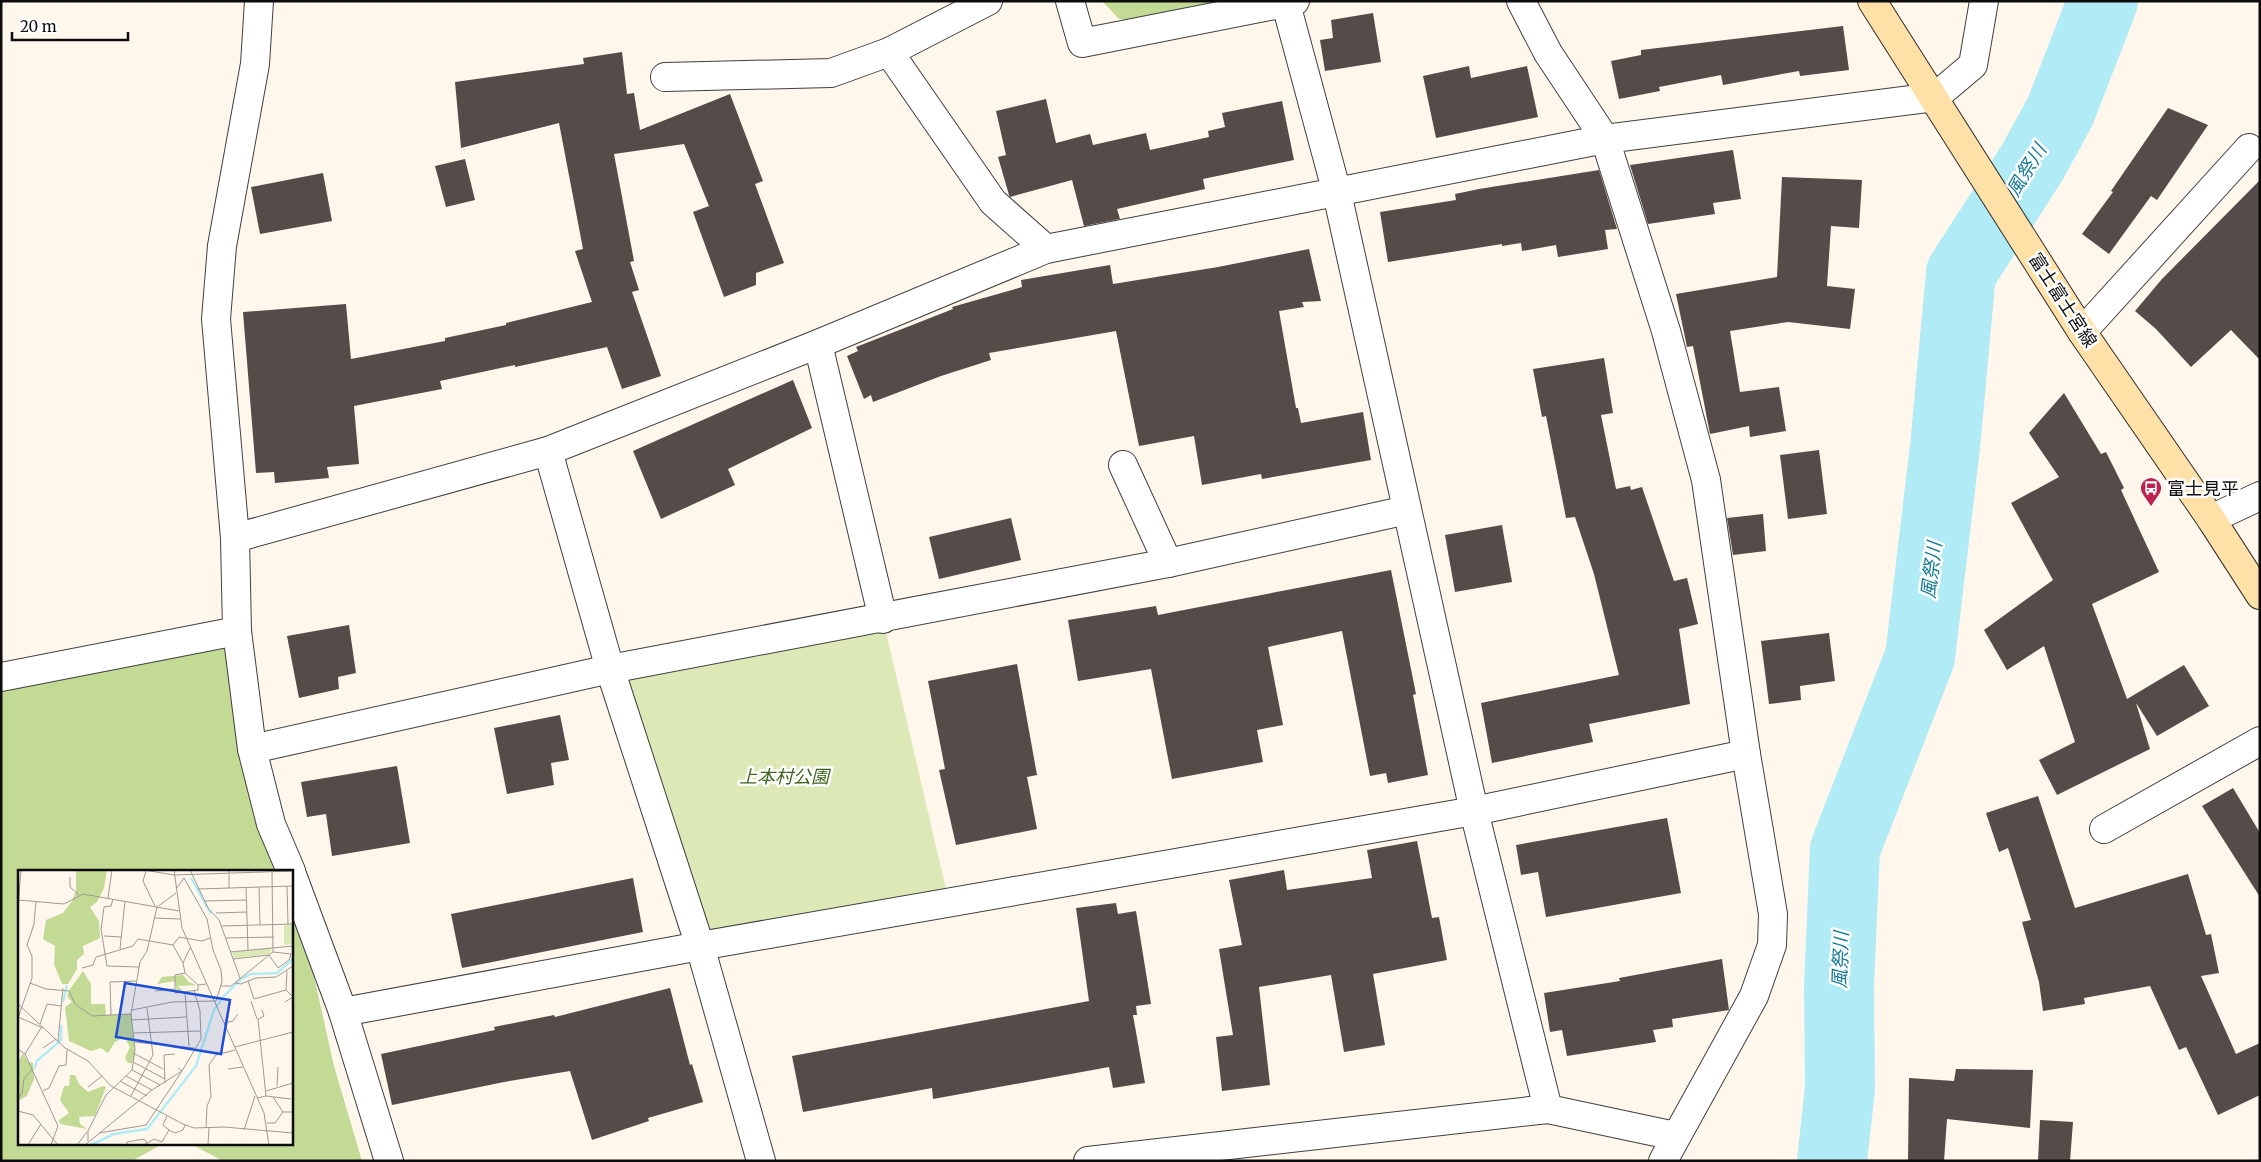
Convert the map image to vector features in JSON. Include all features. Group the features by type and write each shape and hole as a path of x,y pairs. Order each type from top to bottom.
{"main road":[{"name":"富士富士宮線","path":"1872,1 2082,332 2211,519 2260,595"}],"street":[{"path":"259,1 254,64 222,246 216,318 235,538 237,631 252,749 271,824 291,870"},
{"path":"665,77 830,73 889,52 988,1"},
{"path":"1070,1 1082,43 1290,2 1337,193 1474,811 1548,1108"},
{"path":"1521,1 1548,53 1604,139 1666,331 1706,480 1746,754 1773,914 1772,945 1754,996 1662,1161"},
{"path":"235,538 548,451 818,344 1046,249 1604,139 1934,98 1974,65 1984,1"},
{"path":"889,52 993,202 1046,249"},
{"path":"2082,332 2249,148"},
{"path":"818,344 883,619"},
{"path":"548,451 610,669 700,946 761,1161"},
{"path":"1124,465 1168,563"},
{"path":"2211,519 2260,496"},
{"path":"252,749 610,669 883,619 1168,563 1407,510"},
{"path":"1,678 237,631"},
{"path":"2104,829 2260,741"},
{"path":"344,1012 700,946 1474,811 1746,754"},
{"path":"292,874 344,1012 389,1161"},
{"path":"1088,1161 1548,1108 1675,1136"}],"green space":[{"path":"1102,1 1258,1 1190,25 1119,19"},
{"name":"上本村公園","path":"883,619 949,902 700,946 610,669"},
{"path":"237,631 291,870 18,870 18,1144 162,1144 132,1161 1,1161 1,684"},
{"path":"292,878 334,1066 362,1161 223,1161 191,1144 292,1144"}],"building":[{"path":"1373,13 1381,62 1325,71 1320,40 1333,38 1331,20"},
{"path":"1843,26 1849,70 1800,76 1799,71 1723,85 1721,75 1659,87 1660,91 1619,99 1611,61 1641,55 1641,50"},
{"path":"622,52 627,94 634,93 640,130 730,94 763,181 755,184 784,263 756,273 756,285 724,297 693,212 709,206 684,144 614,154 634,261 630,262 639,290 632,292 661,376 622,389 607,347 440,381 442,389 354,406 359,464 327,467 329,478 275,483 274,472 256,473 243,312 346,304 351,359 445,341 445,338 506,325 506,323 592,302 575,251 583,249 559,123 461,148 455,82 584,64 583,58"},
{"path":"1469,66 1471,78 1527,66 1538,117 1436,138 1423,76"},
{"path":"1046,99 1056,143 1090,134 1093,145 1146,133 1150,150 1209,137 1208,131 1225,127 1222,113 1282,101 1294,160 1203,179 1205,189 1117,209 1120,219 1084,226 1072,180 1010,197 1009,195 998,157 1006,155 996,111"},
{"path":"2168,108 2208,125 2157,200 2151,196 2109,254 2082,234 2113,192 2111,191"},
{"path":"1733,150 1741,199 1713,203 1715,214 1648,224 1630,165"},
{"path":"465,159 475,200 446,207 435,166"},
{"path":"1599,170 1617,229 1605,230 1608,249 1558,257 1556,245 1522,251 1521,243 1502,246 1502,244 1388,262 1380,212 1456,200 1455,194 1479,189"},
{"path":"323,173 332,221 260,234 251,187"},
{"path":"1782,177 1862,180 1859,228 1831,226 1827,286 1855,289 1850,329 1788,322 1730,331 1740,392 1779,387 1786,431 1750,437 1749,426 1710,434 1693,346 1687,347 1676,294 1777,277"},
{"path":"2260,180 2260,360 2231,330 2191,367 2156,329 2135,311 2162,279"},
{"path":"1309,249 1321,301 1302,302 1304,307 1279,311 1296,408 1298,408 1301,423 1363,412 1371,460 1262,479 1261,474 1202,485 1194,436 1139,446 1116,331 989,353 991,360 941,376 873,402 871,395 864,399 847,356 858,351 856,347 953,309 952,307 1022,287 1021,280 1110,265 1113,284 1218,267"},
{"path":"1604,358 1613,413 1601,415 1616,489 1630,486 1631,490 1642,487 1674,581 1687,578 1698,624 1679,629 1690,704 1589,724 1593,742 1492,763 1481,703 1619,675 1594,574 1575,517 1566,518 1546,416 1542,417 1533,369"},
{"path":"793,380 812,428 728,469 735,485 661,519 633,451"},
{"path":"2064,393 2101,454 2106,452 2124,488 2121,490 2159,572 2092,604 2127,699 2184,665 2209,706 2157,736 2136,703 2150,749 2057,795 2039,760 2075,742 2044,646 2007,670 1984,630 2053,580 2011,503 2059,477 2029,433"},
{"path":"1819,450 1827,514 1788,519 1780,455"},
{"path":"1763,514 1766,551 1733,555 1727,518"},
{"path":"1011,518 1021,560 939,579 929,537"},
{"path":"1502,525 1512,582 1455,592 1445,535"},
{"path":"1391,570 1416,694 1413,695 1428,775 1388,783 1386,773 1370,776 1342,631 1268,647 1283,725 1257,730 1263,762 1172,779 1151,669 1078,681 1068,620 1156,606 1158,615"},
{"path":"349,625 356,673 338,677 339,689 299,698 287,636"},
{"path":"1829,633 1835,681 1800,686 1801,700 1769,704 1761,641"},
{"path":"1017,664 1037,775 1027,777 1037,829 956,845 939,770 945,769 928,681"},
{"path":"560,715 569,760 551,763 554,785 507,794 494,728"},
{"path":"397,766 410,843 332,856 326,814 307,817 301,782"},
{"path":"2233,788 2260,833 2260,897 2202,806"},
{"path":"2038,796 2075,908 2188,874 2206,935 2211,934 2219,973 2201,976 2236,1054 2260,1043 2260,1095 2218,1115 2186,1047 2179,1050 2150,986 2084,998 2085,1004 2043,1011 2039,982 2022,922 2031,920 2008,848 1999,852 1986,813"},
{"path":"1667,818 1681,893 1546,917 1538,872 1521,875 1516,845"},
{"path":"1417,841 1432,918 1439,917 1447,960 1373,974 1385,1045 1344,1052 1331,975 1259,987 1270,1085 1222,1091 1216,1037 1233,1035 1219,949 1242,945 1229,880 1284,870 1287,890 1372,878 1367,850"},
{"path":"633,878 643,932 462,968 451,914"},
{"path":"1116,903 1118,914 1136,911 1151,1004 1136,1006 1137,1015 1133,1015 1145,1083 1113,1088 1109,1067 933,1099 932,1088 803,1112 792,1056 1089,1001 1076,908"},
{"path":"1722,959 1729,1010 1672,1019 1673,1027 1653,1030 1656,1042 1567,1056 1562,1030 1550,1032 1544,993 1620,981 1619,978"},
{"path":"670,988 690,1065 692,1064 703,1102 648,1118 649,1121 592,1140 570,1071 504,1082 392,1105 381,1054 495,1030 494,1027 554,1015 555,1017"},
{"path":"1956,1069 2033,1070 2030,1128 1947,1119 1944,1161 1908,1161 1909,1078 1954,1081"},
{"path":"2040,1120 2073,1122 2070,1161 2038,1161"}],"waterway":[{"name":"風祭川","path":"1832,1161 1840,1088 1839,985 1845,849 1920,657 1945,447 1961,273 2032,163 2060,112 2103,1"}],"place":[{"name":"富士見平","path":"2151,507"}]}
